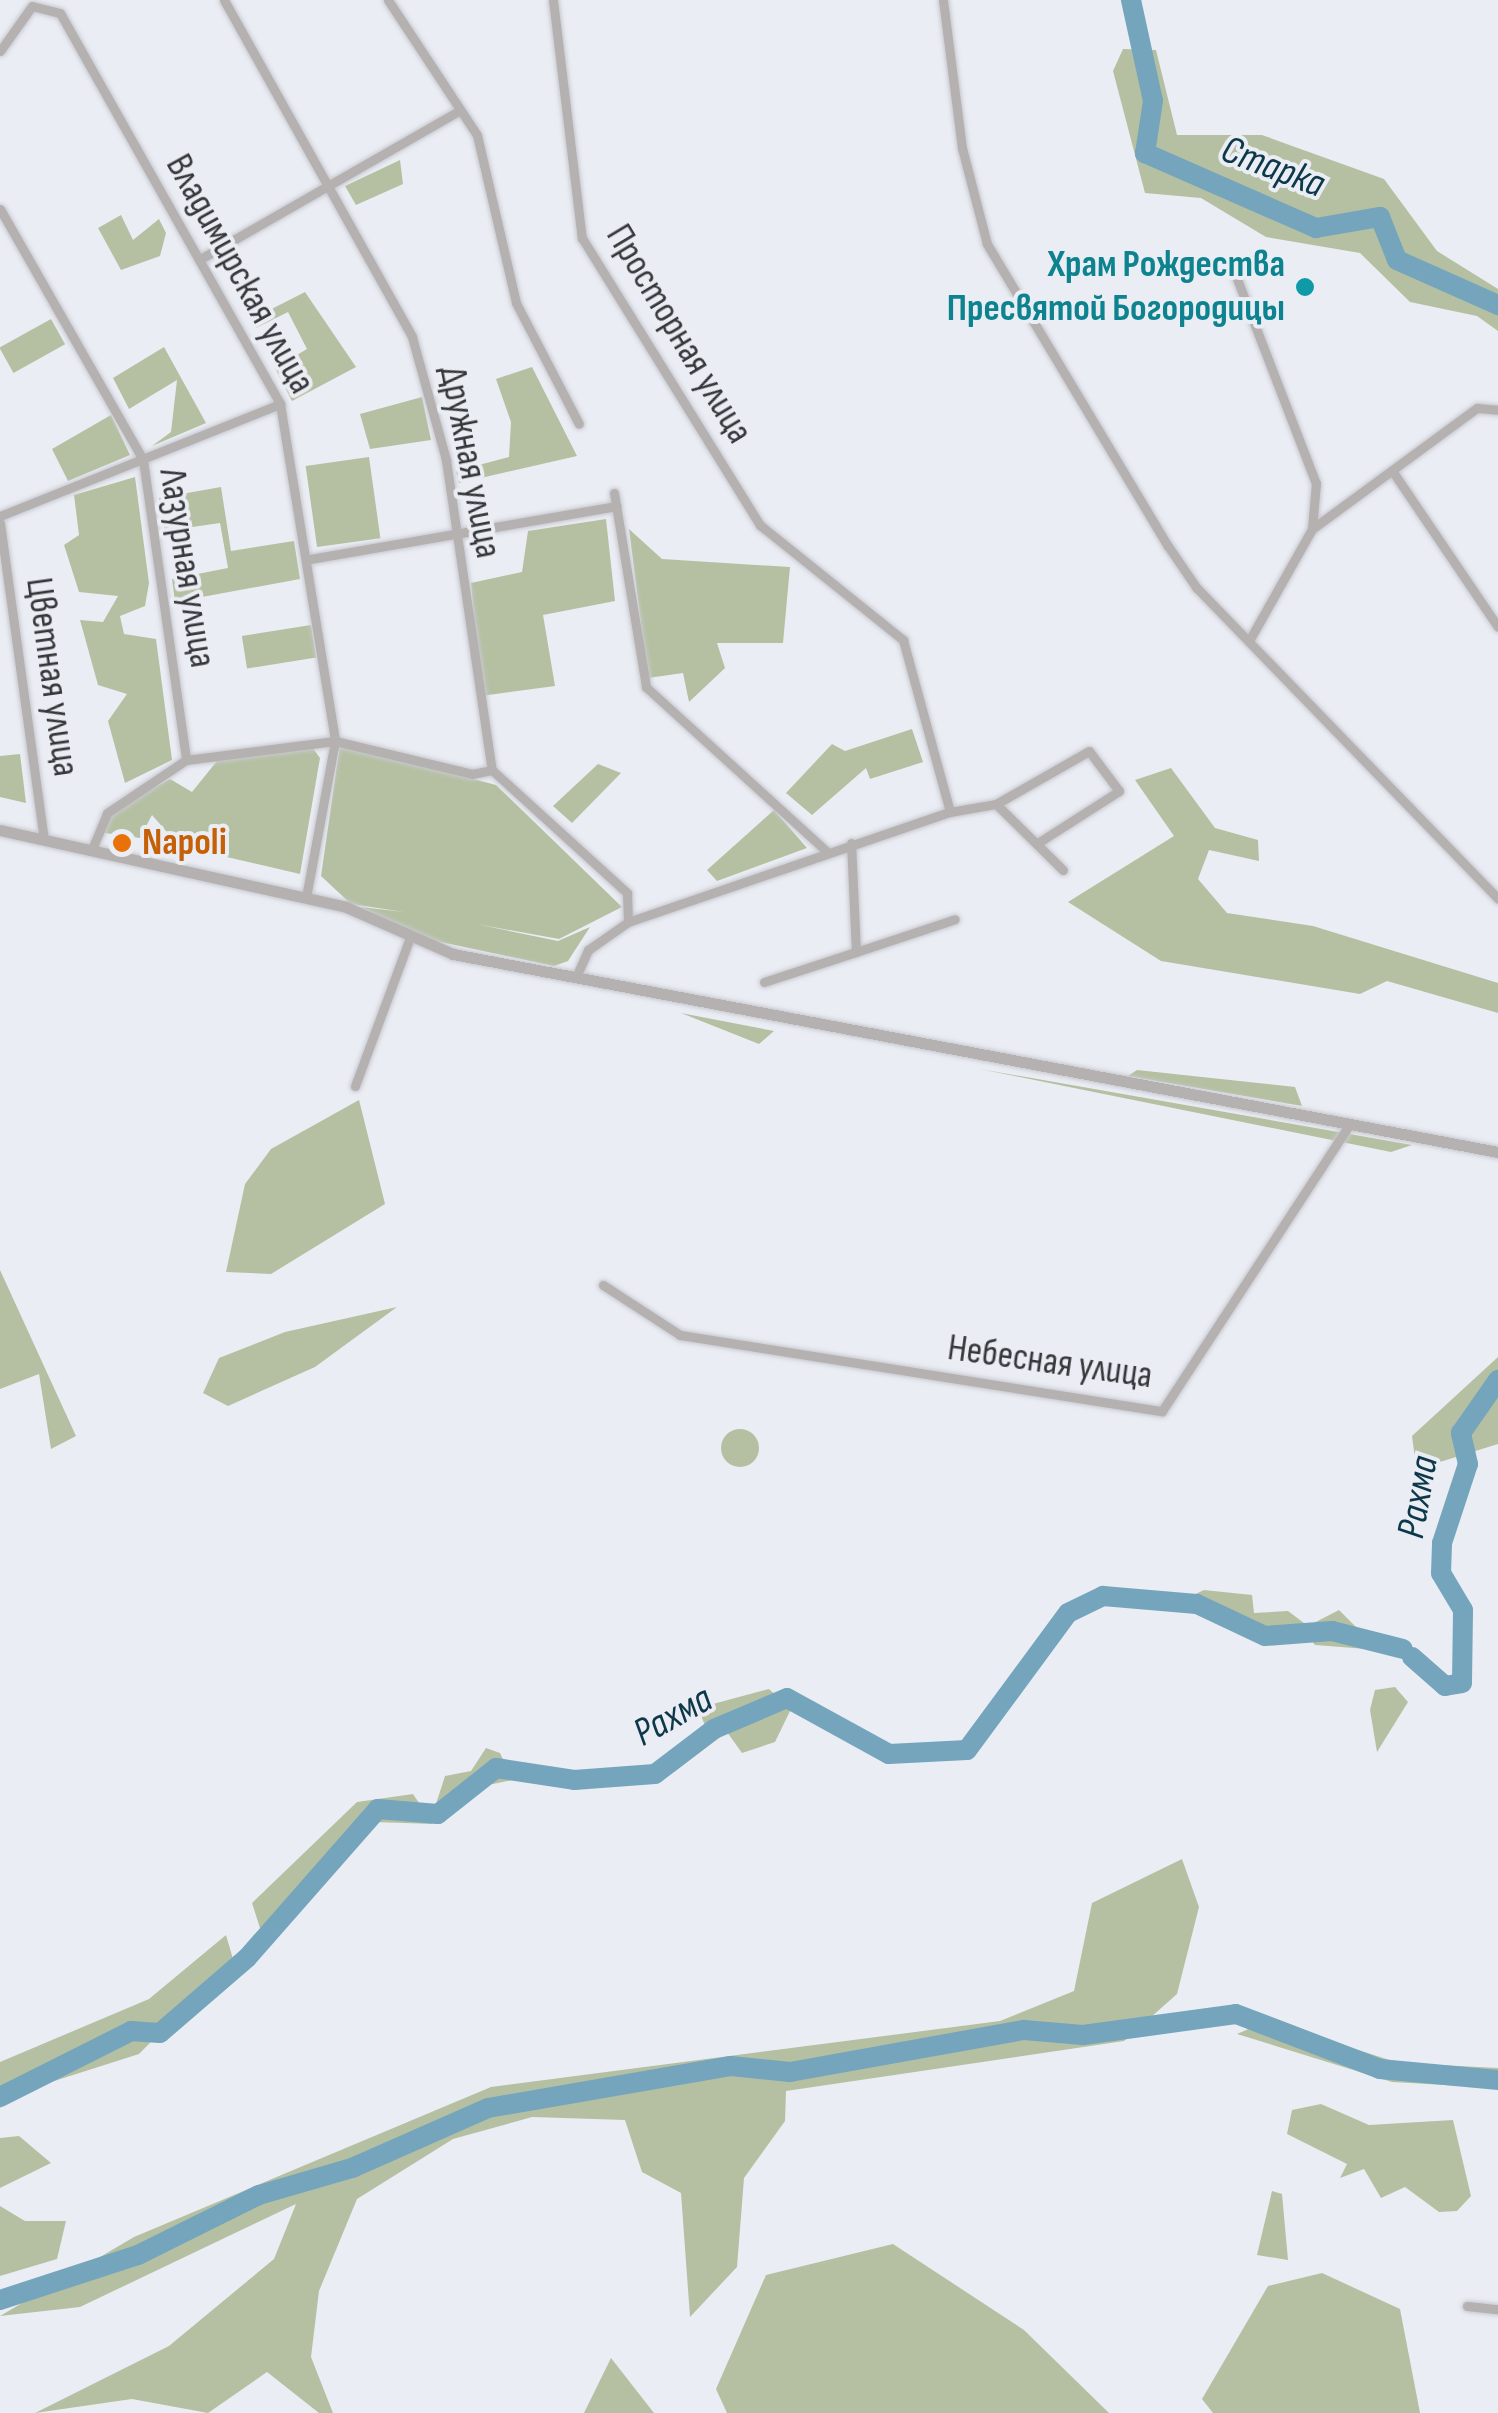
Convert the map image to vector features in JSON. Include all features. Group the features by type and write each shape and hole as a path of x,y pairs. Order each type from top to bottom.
{"street":[{"name":"Дружная улица","path":"224,0 412,336 458,533 492,770"},
{"path":"388,0 477,135 516,303 580,424"},
{"name":"Просторная улица","path":"553,0 582,238 760,525 902,640 950,812"},
{"path":"943,0 962,148 988,244 1168,546 1498,899"},
{"path":"0,51 43,2"},
{"name":"Владимирская улица","path":"43,2 60,13 202,258 280,404 310,559 336,741 306,897"},
{"path":"202,258 460,110"},
{"name":"Лазурная улица","path":"0,209 143,460 186,760"},
{"path":"1234,270 1313,458 1312,529"},
{"path":"0,520 280,404"},
{"path":"1250,638 1312,529 1476,408 1498,410"},
{"path":"1393,472 1498,627"},
{"path":"614,492 646,687 826,851"},
{"path":"310,559 616,506"},
{"name":"Цветная улица","path":"0,520 44,840"},
{"path":"186,760 336,741 472,774 492,770 627,893 628,922"},
{"path":"576,977 588,950 628,922 826,851 950,812 996,804 1089,751 1119,791 1036,844"},
{"name":"Цветная улица","path":"92,850 106,813 186,760"},
{"path":"996,804 1063,870"},
{"path":"0,830 306,897 409,940 576,977 1498,1152"},
{"path":"851,843 856,952"},
{"path":"764,982 955,920"},
{"path":"355,1086 409,940"},
{"name":"Небесная улица","path":"603,1285 680,1335 1162,1410 1350,1124"},
{"path":"1467,2306 1498,2309"}],"green space":[{"path":"1123,49 1156,50 1177,135 1262,135 1384,179 1437,251 1498,289 1498,331 1477,316 1410,302 1360,253 1266,237 1201,198 1145,193 1113,71"},
{"path":"400,160 403,184 356,205 345,186"},
{"path":"121,215 133,240 159,219 166,233 160,256 121,270 98,228"},
{"path":"305,292 356,367 292,401 275,368 307,349 288,312 256,328 252,319"},
{"path":"51,319 65,344 13,373 0,347"},
{"path":"164,347 206,423 152,446 171,432 177,380 129,409 113,378"},
{"path":"532,367 577,456 459,483 456,471 509,457 511,422 496,379"},
{"path":"422,397 431,440 370,449 360,414"},
{"path":"111,415 130,455 68,481 52,449"},
{"path":"369,457 380,538 317,547 306,466"},
{"path":"135,477 149,583 145,606 120,616 124,634 156,639 172,760 125,783 108,721 127,694 98,685 80,620 103,622 118,596 79,592 64,545 79,535 74,495"},
{"path":"221,487 231,551 294,541 300,579 175,602 172,579 228,568 220,523 165,531 159,498"},
{"path":"606,519 615,601 543,615 555,686 481,696 471,583 522,572 528,531"},
{"path":"629,529 662,559 790,567 783,643 717,643 725,668 689,702 683,673 648,678"},
{"path":"311,625 316,658 247,669 242,636"},
{"path":"912,729 923,762 870,779 866,768 812,815 786,793 832,744 845,751"},
{"path":"340,744 496,785 622,907 559,939 476,924 558,941 590,927 568,961 554,966 422,938 361,907 404,912 351,904 321,876"},
{"path":"312,747 320,758 300,874 179,846 152,815 140,838 98,832 109,812 170,779 192,792 217,761"},
{"path":"20,754 26,803 0,797 0,756"},
{"path":"598,764 621,773 572,823 553,806"},
{"path":"1171,768 1215,828 1258,840 1259,861 1209,850 1198,879 1227,913 1313,926 1498,983 1498,1013 1387,981 1360,994 1161,961 1068,902 1174,836 1135,780"},
{"path":"774,810 807,848 717,881 707,870"},
{"path":"681,1013 774,1031 759,1044"},
{"path":"980,1069 1412,1145 1391,1152"},
{"path":"1137,1070 1295,1087 1302,1106 1128,1076"},
{"path":"359,1100 385,1204 271,1274 226,1272 245,1184 271,1149"},
{"path":"0,1270 76,1436 51,1449 39,1374 0,1389"},
{"path":"397,1307 315,1367 228,1406 203,1393 219,1358 285,1332"},
{"path":"1498,1357 1498,1444 1440,1462 1415,1458 1412,1436"},
{"path":"740,1429 753,1435 759,1448 753,1461 740,1467 727,1461 721,1448 727,1435"},
{"path":"1204,1590 1252,1595 1254,1613 1288,1611 1308,1626 1339,1610 1379,1650 1315,1645 1307,1635 1270,1644 1189,1597"},
{"path":"1395,1687 1408,1702 1377,1752 1370,1710 1375,1690"},
{"path":"769,1689 791,1709 775,1742 742,1753 727,1732 674,1772 649,1768 706,1728 698,1708"},
{"path":"486,1748 500,1753 513,1780 483,1786 454,1808 435,1807 445,1776 471,1771"},
{"path":"413,1794 433,1824 374,1822 265,1944 252,1903 357,1802"},
{"path":"1182,1859 1199,1907 1177,1994 1124,2041 786,2091 785,2121 744,2178 737,2267 690,2317 681,2193 642,2172 625,2120 532,2117 453,2139 357,2199 319,2291 311,2357 333,2413 319,2413 267,2372 208,2413 132,2399 35,2413 169,2346 274,2259 296,2204 80,2307 0,2316 134,2237 491,2087 1000,2021 1074,1991 1092,1903"},
{"path":"226,1935 233,1959 139,2054 29,2089 0,2108 0,2062 149,1999"},
{"path":"1267,2021 1399,2063 1498,2068 1498,2088 1392,2082 1237,2034"},
{"path":"1321,2104 1369,2125 1453,2120 1471,2196 1457,2211 1439,2212 1405,2187 1381,2198 1364,2169 1340,2178 1347,2164 1287,2134 1292,2110"},
{"path":"19,2136 51,2163 0,2188 0,2138"},
{"path":"1272,2191 1282,2194 1288,2260 1257,2255"},
{"path":"0,2206 25,2221 66,2221 57,2259 0,2276"},
{"path":"893,2244 1024,2330 1109,2413 727,2413 716,2389 766,2275"},
{"path":"1322,2273 1400,2309 1420,2413 1213,2413 1202,2399 1268,2286"},
{"path":"611,2358 654,2413 584,2413"}],"waterway":[{"name":"Старка","path":"1131,0 1153,101 1145,153 1316,228 1380,217 1397,260 1498,305"},
{"name":"Рахма","path":"1412,1657 1445,1686 1462,1683 1463,1610 1441,1573 1442,1543 1468,1464 1461,1433 1498,1380"},
{"name":"Рахма","path":"0,2097 131,2031 160,2033 247,1958 378,1809 438,1814 496,1768 574,1780 655,1774 714,1729 787,1698 889,1754 967,1750 1068,1613 1103,1596 1197,1604 1265,1636 1332,1631 1403,1649"},
{"path":"0,2300 138,2255 259,2195 352,2168 488,2108 731,2066 790,2072 1024,2030 1083,2035 1236,2014 1380,2069 1498,2080"}],"place":[{"name":"Храм Рождества Пресвятой Богородицы","path":"1305,287"},
{"name":"Napoli","path":"122,843"}]}
